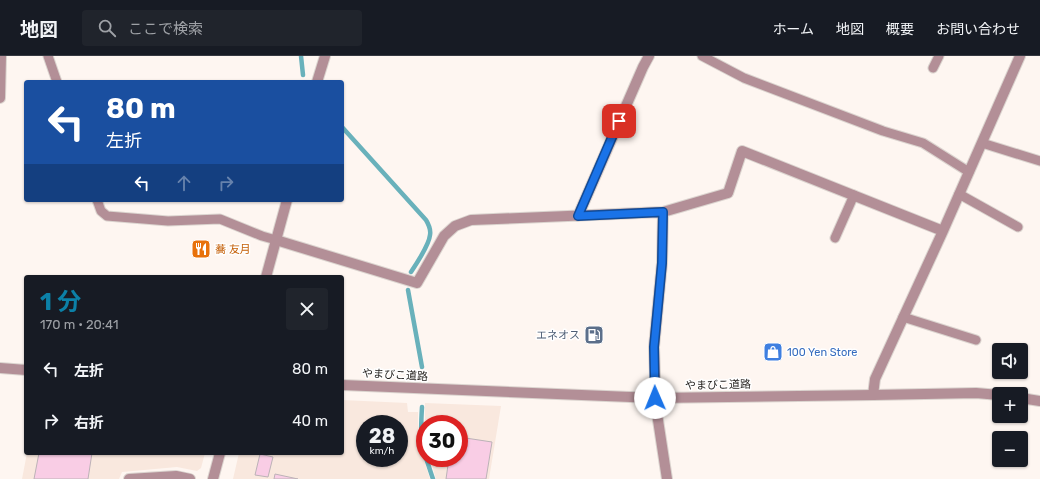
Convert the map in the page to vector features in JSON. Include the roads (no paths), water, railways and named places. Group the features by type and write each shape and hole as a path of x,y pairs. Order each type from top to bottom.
{"street":[{"path":"0,98 1,56"},
{"path":"318,80 325,56"},
{"path":"578,216 649,56"},
{"path":"873,395 875,378 943,231 1020,56"},
{"path":"276,240 417,283 444,236 455,226 471,220 663,212 728,193 742,152 943,231"},
{"path":"267,275 286,202"},
{"path":"663,212 662,263 654,347 655,398 667,479"},
{"path":"0,368 24,370"},
{"name":"やまびこ道路","path":"344,385 655,398 976,393 992,394"},
{"path":"1028,399 1040,401"},
{"path":"213,479 219,455"},
{"path":"129,479 176,476 190,479"}],"lane":[{"path":"48,56 56,80"},
{"path":"702,56 744,78 883,131 923,143 969,172"},
{"path":"933,68 939,56"},
{"path":"982,143 1040,161"},
{"path":"959,194 1018,228"},
{"path":"835,238 854,195"},
{"path":"98,202 101,211 107,216 168,221 220,219 276,240"},
{"path":"903,317 976,340"}],"waterway":[{"path":"301,56 303,75"},
{"path":"344,129 426,220 430,228 427,244 411,272"},
{"path":"408,290 422,367"},
{"path":"422,407 422,415"},
{"path":"429,467 433,479"}],"place":[{"name":"蕎 友月","path":"201,249"},
{"name":"エネオス","path":"594,335"},
{"name":"100 Yen Store","path":"773,352"}]}
